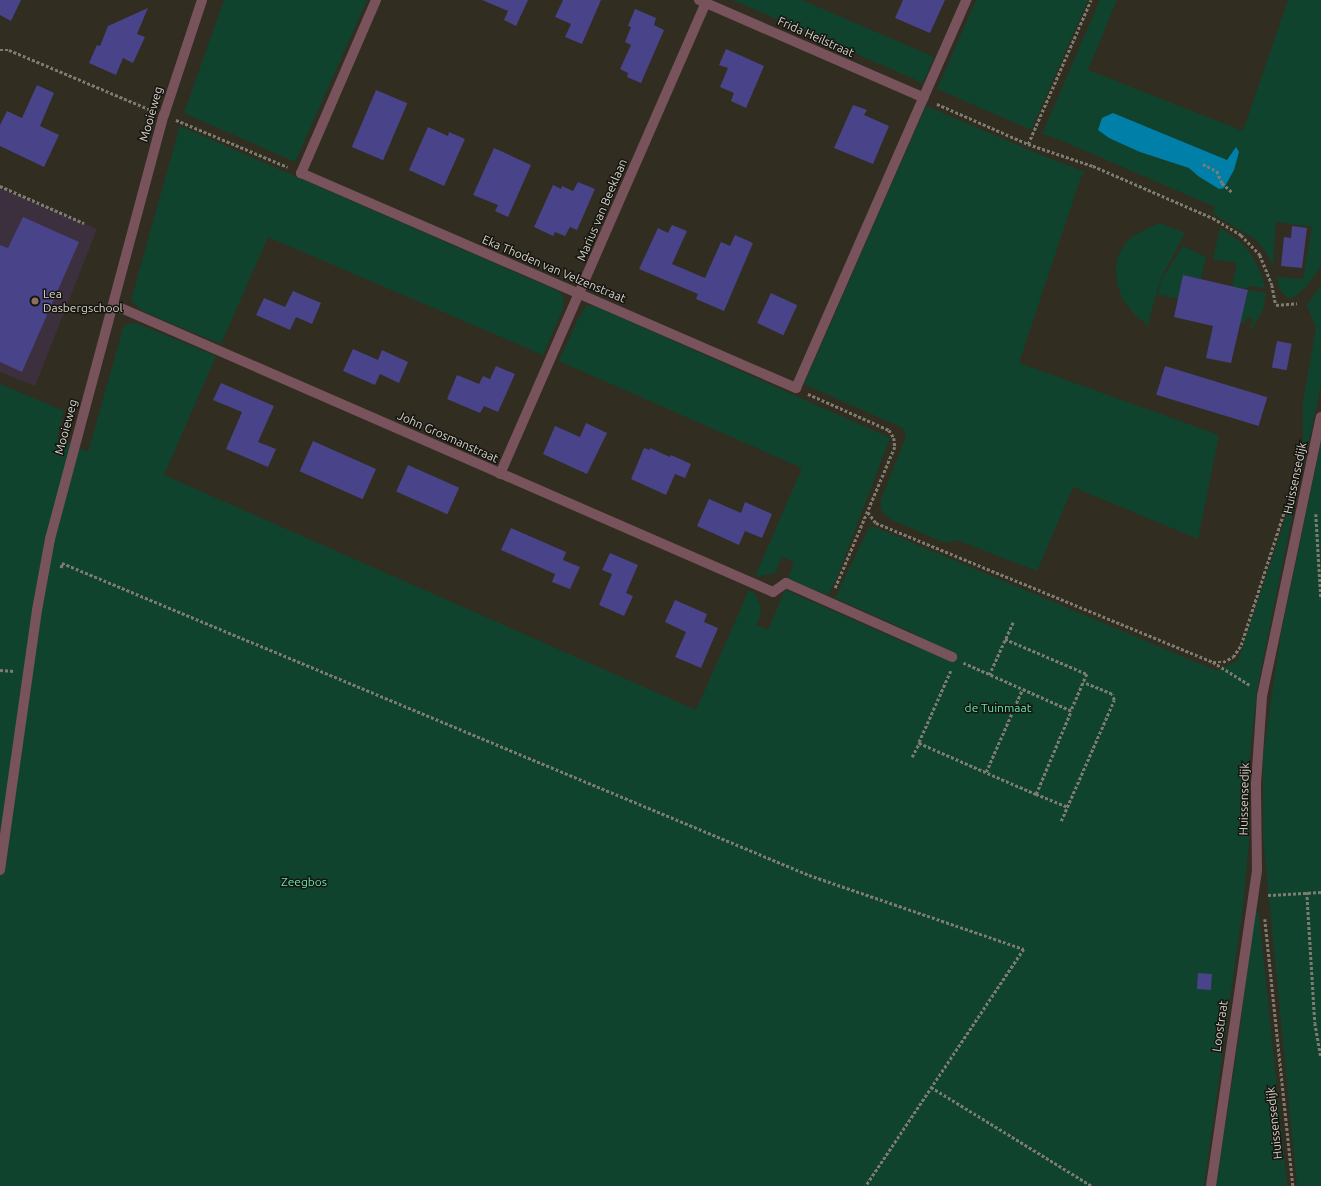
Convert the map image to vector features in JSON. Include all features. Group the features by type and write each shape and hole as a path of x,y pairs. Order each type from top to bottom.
{"street":[{"name":"Mooieweg","path":"0,870 36,618 50,539 164,115 202,0"},
{"path":"301,173 376,0"},
{"path":"796,388 966,0"},
{"name":"Frida Heilstraat","path":"704,1 924,98"},
{"name":"Marius van Beeklaan","path":"500,474 580,294 704,1"},
{"name":"Eka Thoden van Velzenstraat","path":"301,173 796,388"},
{"name":"John Grosmanstraat","path":"114,305 773,592 786,583 830,603"},
{"name":"Huissensedijk","path":"1257,870 1256,784 1262,696 1321,417"},
{"path":"830,603 954,659"},
{"name":"Loostraat","path":"1211,1186 1257,870"}],"path":[{"path":"1028,144 1091,0"},
{"path":"0,50 9,50 301,173"},
{"path":"924,98 1028,144 1093,166 1213,218 1241,235 1260,255 1272,285 1276,305 1297,303"},
{"path":"1203,164 1217,170 1222,183 1232,192"},
{"path":"0,186 84,223"},
{"path":"796,388 889,430 894,438 894,447 830,603"},
{"path":"1213,662 1223,662 1233,657 1240,645 1286,507 1299,489 1307,485"},
{"path":"1316,511 1321,599"},
{"path":"868,512 876,523 1213,662 1248,684 1262,696"},
{"path":"60,569 62,562 809,875 1024,949 866,1186"},
{"path":"989,674 1013,622"},
{"path":"1005,639 1087,674 1036,794"},
{"path":"912,757 954,659 1071,711"},
{"path":"1062,821 1114,700 1112,694 1083,682"},
{"path":"986,772 1022,690"},
{"path":"919,743 1068,807"},
{"path":"1307,892 1315,1022 1321,1056"},
{"path":"1270,895 1321,892"},
{"name":"Huissensedijk","path":"1265,916 1293,1186"},
{"path":"931,1087 1092,1186"}],"shaded area":[{"name":"Lea Dasbergschool","path":"0,188 97,229 35,386 0,372"}],"green space":[{"path":"224,0 367,0 295,162 184,113"},
{"path":"733,0 802,0 934,57 923,83"},
{"path":"976,0 1088,0 1031,130 937,89"},
{"path":"1100,0 1117,0 1088,70 1243,131 1288,0 1321,0 1321,265 1319,270 1301,292 1292,298 1287,298 1279,288 1277,277 1303,279 1312,227 1276,222 1273,266 1266,252 1255,239 1213,214 1215,207 1058,139 1042,134","holes":["1113,113 1227,160 1198,176 1189,168 1140,152"]},
{"path":"926,106 1085,172 1081,177 1019,363 1219,435 1198,539 1073,487 1037,571 957,540 945,543 890,519 885,515 881,508 881,499 906,437 903,428 804,384"},
{"path":"180,126 560,292 564,299 563,309 543,355 268,237 221,344 142,311 131,300"},
{"path":"1159,223 1185,233 1162,276 1149,319 1149,326 1135,315 1123,300 1117,284 1116,266 1118,256 1126,242 1135,235"},
{"path":"1220,228 1242,243 1253,257 1262,276 1265,288 1249,286 1245,289 1232,286 1237,263 1213,259"},
{"path":"1183,246 1206,257 1201,279 1183,275 1178,299 1158,294 1162,279"},
{"path":"1321,285 1321,385 1303,469 1303,402 1316,328 1307,305"},
{"path":"1248,290 1266,293 1263,310 1252,329 1250,327 1253,323 1252,317 1246,318 1244,324 1240,323"},
{"path":"586,306 595,306 890,438 836,580 828,595 788,579 794,562 782,557 775,573 755,577 802,468 559,361 578,319"},
{"name":"Zeegbos","path":"136,323 216,356 164,475 696,710 749,590 755,594 760,605 761,614 756,625 768,630 785,590 915,647 920,636 835,598 869,527 875,527 1217,671 1238,660 1288,511 1295,502 1257,690 1250,754 1249,842 1243,906 1204,1186 0,1186 0,384 64,411 57,438 88,452 124,325"},
{"path":"1321,442 1321,1186 1297,1186 1263,837 1263,755 1281,633"},
{"path":"1255,909 1259,914 1287,1186 1216,1186 1238,1043"}],"water":[{"path":"1113,113 1227,160 1236,147 1239,152 1234,170 1224,188 1219,189 1198,176 1189,168 1140,152 1109,138 1098,130 1102,118"}],"building":[{"path":"0,0 21,0 11,21 0,15"},
{"path":"482,0 528,0 516,26 504,20 508,11"},
{"path":"563,0 601,0 582,44 565,37 571,24 555,17"},
{"path":"903,0 945,0 930,33 895,18"},
{"path":"148,8 137,34 145,37 133,63 123,58 116,75 89,63 97,45 100,46 108,26"},
{"path":"635,9 656,18 654,25 664,30 641,83 627,77 628,73 620,69 631,45 625,42 631,27 628,26"},
{"path":"726,49 764,66 746,108 731,101 734,93 720,87 728,68 719,65"},
{"path":"37,85 54,93 40,126 59,135 44,167 0,146 0,125 7,111 22,118"},
{"path":"376,90 407,103 383,160 352,147"},
{"path":"853,105 867,110 864,115 889,126 873,164 834,148"},
{"path":"428,127 448,136 449,132 465,139 444,186 409,170"},
{"path":"494,148 531,165 508,217 495,211 498,205 473,195"},
{"path":"578,182 595,189 577,230 570,227 565,236 555,232 553,236 534,227 553,185 561,189 562,186 573,191"},
{"path":"23,217 79,242 22,372 0,362 0,245 8,248"},
{"path":"672,225 687,231 672,264 705,278 721,242 730,246 735,235 753,243 724,311 696,299 698,294 639,269 658,228 668,233"},
{"path":"1292,226 1307,228 1302,268 1281,266 1284,237 1291,238"},
{"path":"1183,275 1248,290 1231,363 1206,358 1213,326 1174,317"},
{"path":"293,291 321,303 312,324 296,317 290,330 256,315 264,298 285,307"},
{"path":"771,293 797,305 783,335 757,323"},
{"path":"1277,341 1292,344 1287,370 1272,368"},
{"path":"353,349 378,360 382,350 408,362 399,383 380,374 375,385 343,371"},
{"path":"496,366 515,374 498,412 484,406 480,413 447,399 457,375 479,384 483,376 490,379"},
{"path":"1165,366 1267,397 1259,426 1156,395"},
{"path":"221,383 274,406 258,442 276,449 268,467 226,449 242,412 213,400"},
{"path":"586,423 607,433 587,474 543,454 555,426 580,437"},
{"path":"313,441 376,469 363,499 300,471"},
{"path":"644,448 650,450 650,448 670,457 671,455 691,464 685,478 675,474 666,495 631,479"},
{"path":"408,465 459,488 447,514 396,491"},
{"path":"709,499 741,513 745,502 772,514 762,538 745,531 739,545 697,526"},
{"path":"511,528 566,552 563,560 580,567 570,589 552,582 555,574 501,550"},
{"path":"610,553 638,565 626,593 633,596 624,616 599,605 612,574 602,570"},
{"path":"675,600 707,614 704,622 718,628 701,668 675,657 686,632 665,622"},
{"path":"1198,973 1212,974 1211,990 1197,989"}],"place":[{"name":"Lea Dasbergschool","path":"35,301"}],"park label":[{"name":"de Tuinmaat","path":"998,708"}]}
